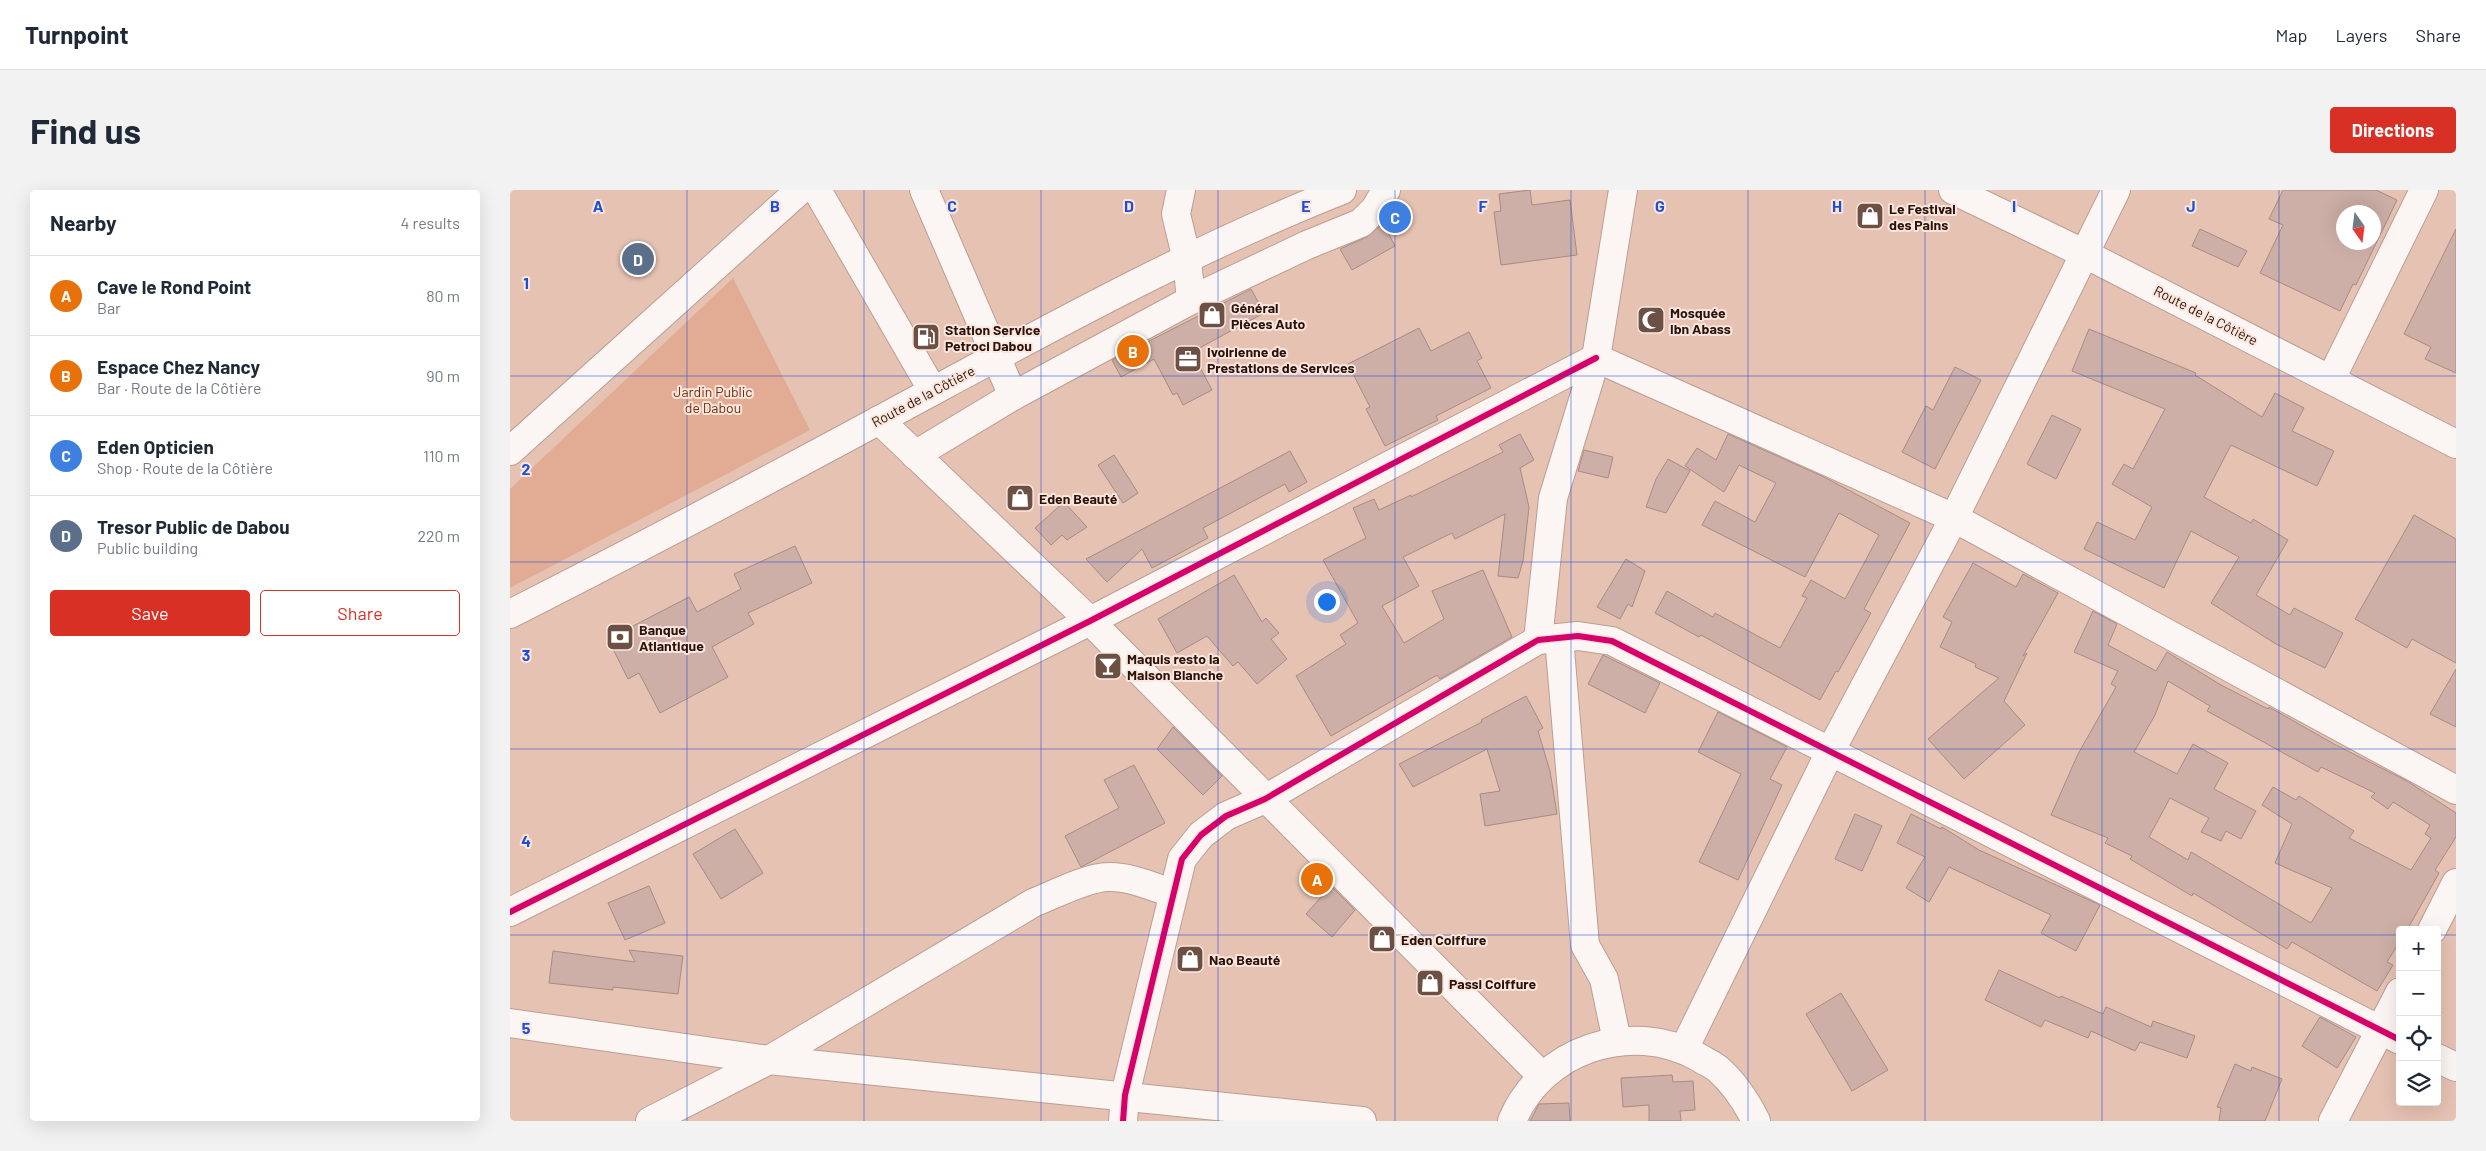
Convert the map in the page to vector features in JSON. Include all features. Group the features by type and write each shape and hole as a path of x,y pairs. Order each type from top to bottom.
{"street":[{"path":"510,451 800,190"},
{"path":"817,190 933,391"},
{"path":"924,190 1013,396"},
{"path":"1182,190 1176,214 1187,260 1191,300"},
{"name":"Route de la Côtière","path":"510,614 995,357 1187,260 1292,210 1342,190"},
{"path":"915,455 1013,396 1191,300 1361,223 1375,209 1386,190"},
{"path":"1617,1041 1604,979 1585,945 1549,639 1553,498 1596,358 1623,190"},
{"name":"Route de la Côtière","path":"1953,190 2083,253 2456,444"},
{"path":"1684,1049 1830,752 1954,518 2083,253 2116,190"},
{"path":"2331,379 2424,190"},
{"path":"1292,210 1307,246"},
{"path":"1596,358 1954,518 2456,790"},
{"path":"510,912 1090,621 1596,358"},
{"path":"879,420 1090,621 1542,1076"},
{"path":"1124,1108 1172,893 1182,860 1201,835 1226,816 1265,799 1549,639 1578,636 1612,641 2390,1035"},
{"path":"650,1121 769,1060 1033,902 1074,886 1107,876 1133,881 1172,893"},
{"path":"2434,926 2456,883"},
{"path":"2333,1121 2390,1035 2396,1009"},
{"path":"510,1023 1124,1108 1362,1121"},
{"path":"1512,1121 1518,1105 1542,1076 1576,1052 1617,1041 1651,1041 1684,1049 1717,1068 1743,1096 1756,1121"},
{"path":"2441,1060 2456,1067"}],"green space":[{"name":"Jardin Public de Dabou","path":"733,278 810,430 510,588 510,489"}],"building":[{"path":"1530,190 1532,205 1570,200 1577,255 1501,265 1494,212 1501,211 1499,194"},
{"path":"2283,190 2376,190 2397,200 2381,233 2381,205 2336,205 2336,250 2373,250 2356,285 2353,284 2340,311 2260,273 2283,225 2269,219"},
{"path":"1383,223 1395,246 1352,270 1340,249 1367,237"},
{"path":"2200,229 2247,251 2238,267 2192,246"},
{"path":"2456,229 2456,373 2425,359 2431,347 2404,334"},
{"path":"1251,289 1264,313 1192,352 1212,390 1183,405 1177,393 1173,395 1154,359 1121,377 1112,360"},
{"path":"1419,328 1431,351 1469,332 1482,358 1477,361 1491,388 1436,416 1438,420 1385,446 1366,409 1370,407 1348,364"},
{"path":"2089,329 2196,373 2195,375 2262,417 2275,393 2304,408 2292,431 2334,451 2317,486 2231,445 2204,497 2251,523 2253,519 2288,540 2256,595 2290,615 2294,608 2343,633 2325,668 2276,644 2211,603 2239,557 2191,531 2164,588 2084,549 2097,522 2135,540 2152,507 2112,484 2124,464 2133,469 2165,409 2072,371"},
{"path":"1955,367 1981,380 1935,469 1902,452 1926,406 1933,410"},
{"path":"2052,415 2081,429 2056,479 2027,464"},
{"path":"1520,434 1534,460 1520,468 1529,507 1523,561 1518,578 1498,576 1505,514 1455,539 1452,533 1403,557 1419,586 1382,606 1404,643 1444,619 1432,591 1483,570 1512,637 1440,679 1437,675 1331,736 1296,676 1346,644 1340,635 1358,623 1323,560 1366,538 1353,508 1374,499 1379,510 1411,495 1411,497 1503,452 1499,445"},
{"path":"1728,434 1824,477 1910,523 1864,609 1871,613 1820,700 1701,635 1699,637 1655,613 1667,591 1713,617 1715,613 1780,648 1807,598 1802,596 1811,580 1845,599 1879,535 1839,513 1805,577 1702,525 1715,501 1755,522 1776,483 1739,465 1724,492 1685,466 1697,448 1716,460"},
{"path":"1584,450 1613,457 1608,478 1578,471"},
{"path":"1290,451 1307,482 1289,492 1285,484 1203,528 1208,538 1152,568 1142,549 1107,582 1086,559"},
{"path":"1114,455 1138,493 1123,503 1098,465"},
{"path":"1668,459 1690,471 1666,513 1646,507 1656,479"},
{"path":"1064,502 1087,527 1067,540 1062,535 1051,545 1035,528"},
{"path":"2414,515 2456,539 2456,663 2412,639 2407,648 2355,619"},
{"path":"795,546 812,583 748,613 754,624 712,647 728,677 660,713 639,673 628,679 608,639 689,597 697,612 741,589 734,574"},
{"path":"1626,559 1645,571 1632,607 1628,604 1620,619 1597,607"},
{"path":"1973,563 2016,587 2023,574 2058,593 2023,656 2027,653 2004,701 2025,725 1964,779 1928,739 1999,678 1975,667 1976,664 1940,647 1952,622 1943,617"},
{"path":"1234,575 1262,622 1266,618 1279,633 1271,639 1287,659 1257,684 1238,662 1233,666 1207,636 1177,653 1158,619"},
{"path":"2093,611 2117,624 2108,645 2156,671 2167,652 2221,685 2268,709 2269,707 2334,744 2407,781 2456,813 2456,837 2435,870 2439,873 2409,926 2396,926 2396,947 2387,962 2393,965 2377,991 2292,942 2287,949 2193,893 2192,896 2130,859 2132,856 2105,843 2108,838 2051,815 2078,754 2116,687 2111,684 2118,671 2074,652","holes":["2168,681 2210,706 2207,711 2318,772 2321,767 2375,793 2371,797 2388,809 2393,802 2430,825 2425,834 2431,838 2411,870 2349,838 2354,831 2299,796 2296,800 2273,787 2262,805 2292,824 2275,863 2332,888 2311,923 2191,852 2188,860 2149,837 2170,798 2209,818 2201,832 2221,841 2226,831 2241,839 2256,811 2214,789 2228,763 2193,744 2177,774 2134,752 2155,715"]},
{"path":"1603,655 1660,683 1645,713 1588,684"},
{"path":"2456,669 2456,727 2430,714"},
{"path":"1526,696 1543,728 1538,731 1550,771 1557,814 1485,826 1480,794 1500,791 1487,749 1413,787 1399,764 1482,722 1481,720"},
{"path":"1718,712 1787,747 1770,779 1782,785 1738,880 1699,862 1741,774 1698,752"},
{"path":"1173,727 1222,776 1203,795 1157,749"},
{"path":"1134,765 1165,823 1081,867 1065,836 1119,808 1104,780"},
{"path":"1855,814 1882,826 1862,871 1835,859"},
{"path":"1911,814 1941,829 1942,827 1979,850 2100,905 2076,951 2041,933 2051,915 1949,867 1929,902 1906,888 1925,857 1897,843"},
{"path":"735,829 763,873 721,899 693,854"},
{"path":"649,886 665,923 625,940 608,903"},
{"path":"1331,886 1355,910 1332,937 1306,914"},
{"path":"629,950 683,956 678,994 613,987 613,990 549,983 553,951 635,962"},
{"path":"1999,970 2060,998 2061,996 2103,1014 2106,1007 2151,1027 2153,1021 2195,1036 2187,1058 2140,1042 2135,1051 2091,1031 2088,1038 2045,1020 2041,1027 1985,1000"},
{"path":"1841,993 1888,1070 1852,1091 1806,1014"},
{"path":"2320,1017 2356,1037 2337,1068 2302,1046"},
{"path":"2235,1064 2251,1071 2252,1067 2282,1079 2265,1121 2219,1121 2221,1108 2217,1107"},
{"path":"1672,1075 1673,1082 1693,1081 1695,1110 1680,1111 1681,1121 1649,1121 1649,1105 1623,1107 1621,1078"},
{"path":"1569,1103 1570,1121 1530,1121 1539,1104"}],"cycle path":[{"path":"510,912 1090,621 1596,358"},
{"path":"1123,1121 1125,1095 1182,859 1201,835 1226,816 1265,799 1538,640 1578,636 1612,641 2396,1038"}],"place":[{"name":"Le Festival des Pains","path":"1870,216"},
{"name":"Eden Opticien","path":"1395,217"},
{"name":"Tresor Public de Dabou","path":"638,259"},
{"name":"Général Pièces Auto","path":"1212,315"},
{"name":"Mosquée Ibn Abass","path":"1651,320"},
{"name":"Station Service Petroci Dabou","path":"926,337"},
{"name":"Espace Chez Nancy","path":"1133,351"},
{"name":"Ivoirienne de Prestations de Services","path":"1188,359"},
{"name":"Eden Beauté","path":"1020,498"},
{"name":"Banque Atlantique","path":"620,637"},
{"name":"Maquis resto la Maison Blanche","path":"1108,666"},
{"name":"Cave le Rond Point","path":"1317,879"},
{"name":"Eden Coiffure","path":"1382,939"},
{"name":"Nao Beauté","path":"1190,959"},
{"name":"Passi Coiffure","path":"1430,983"}]}
